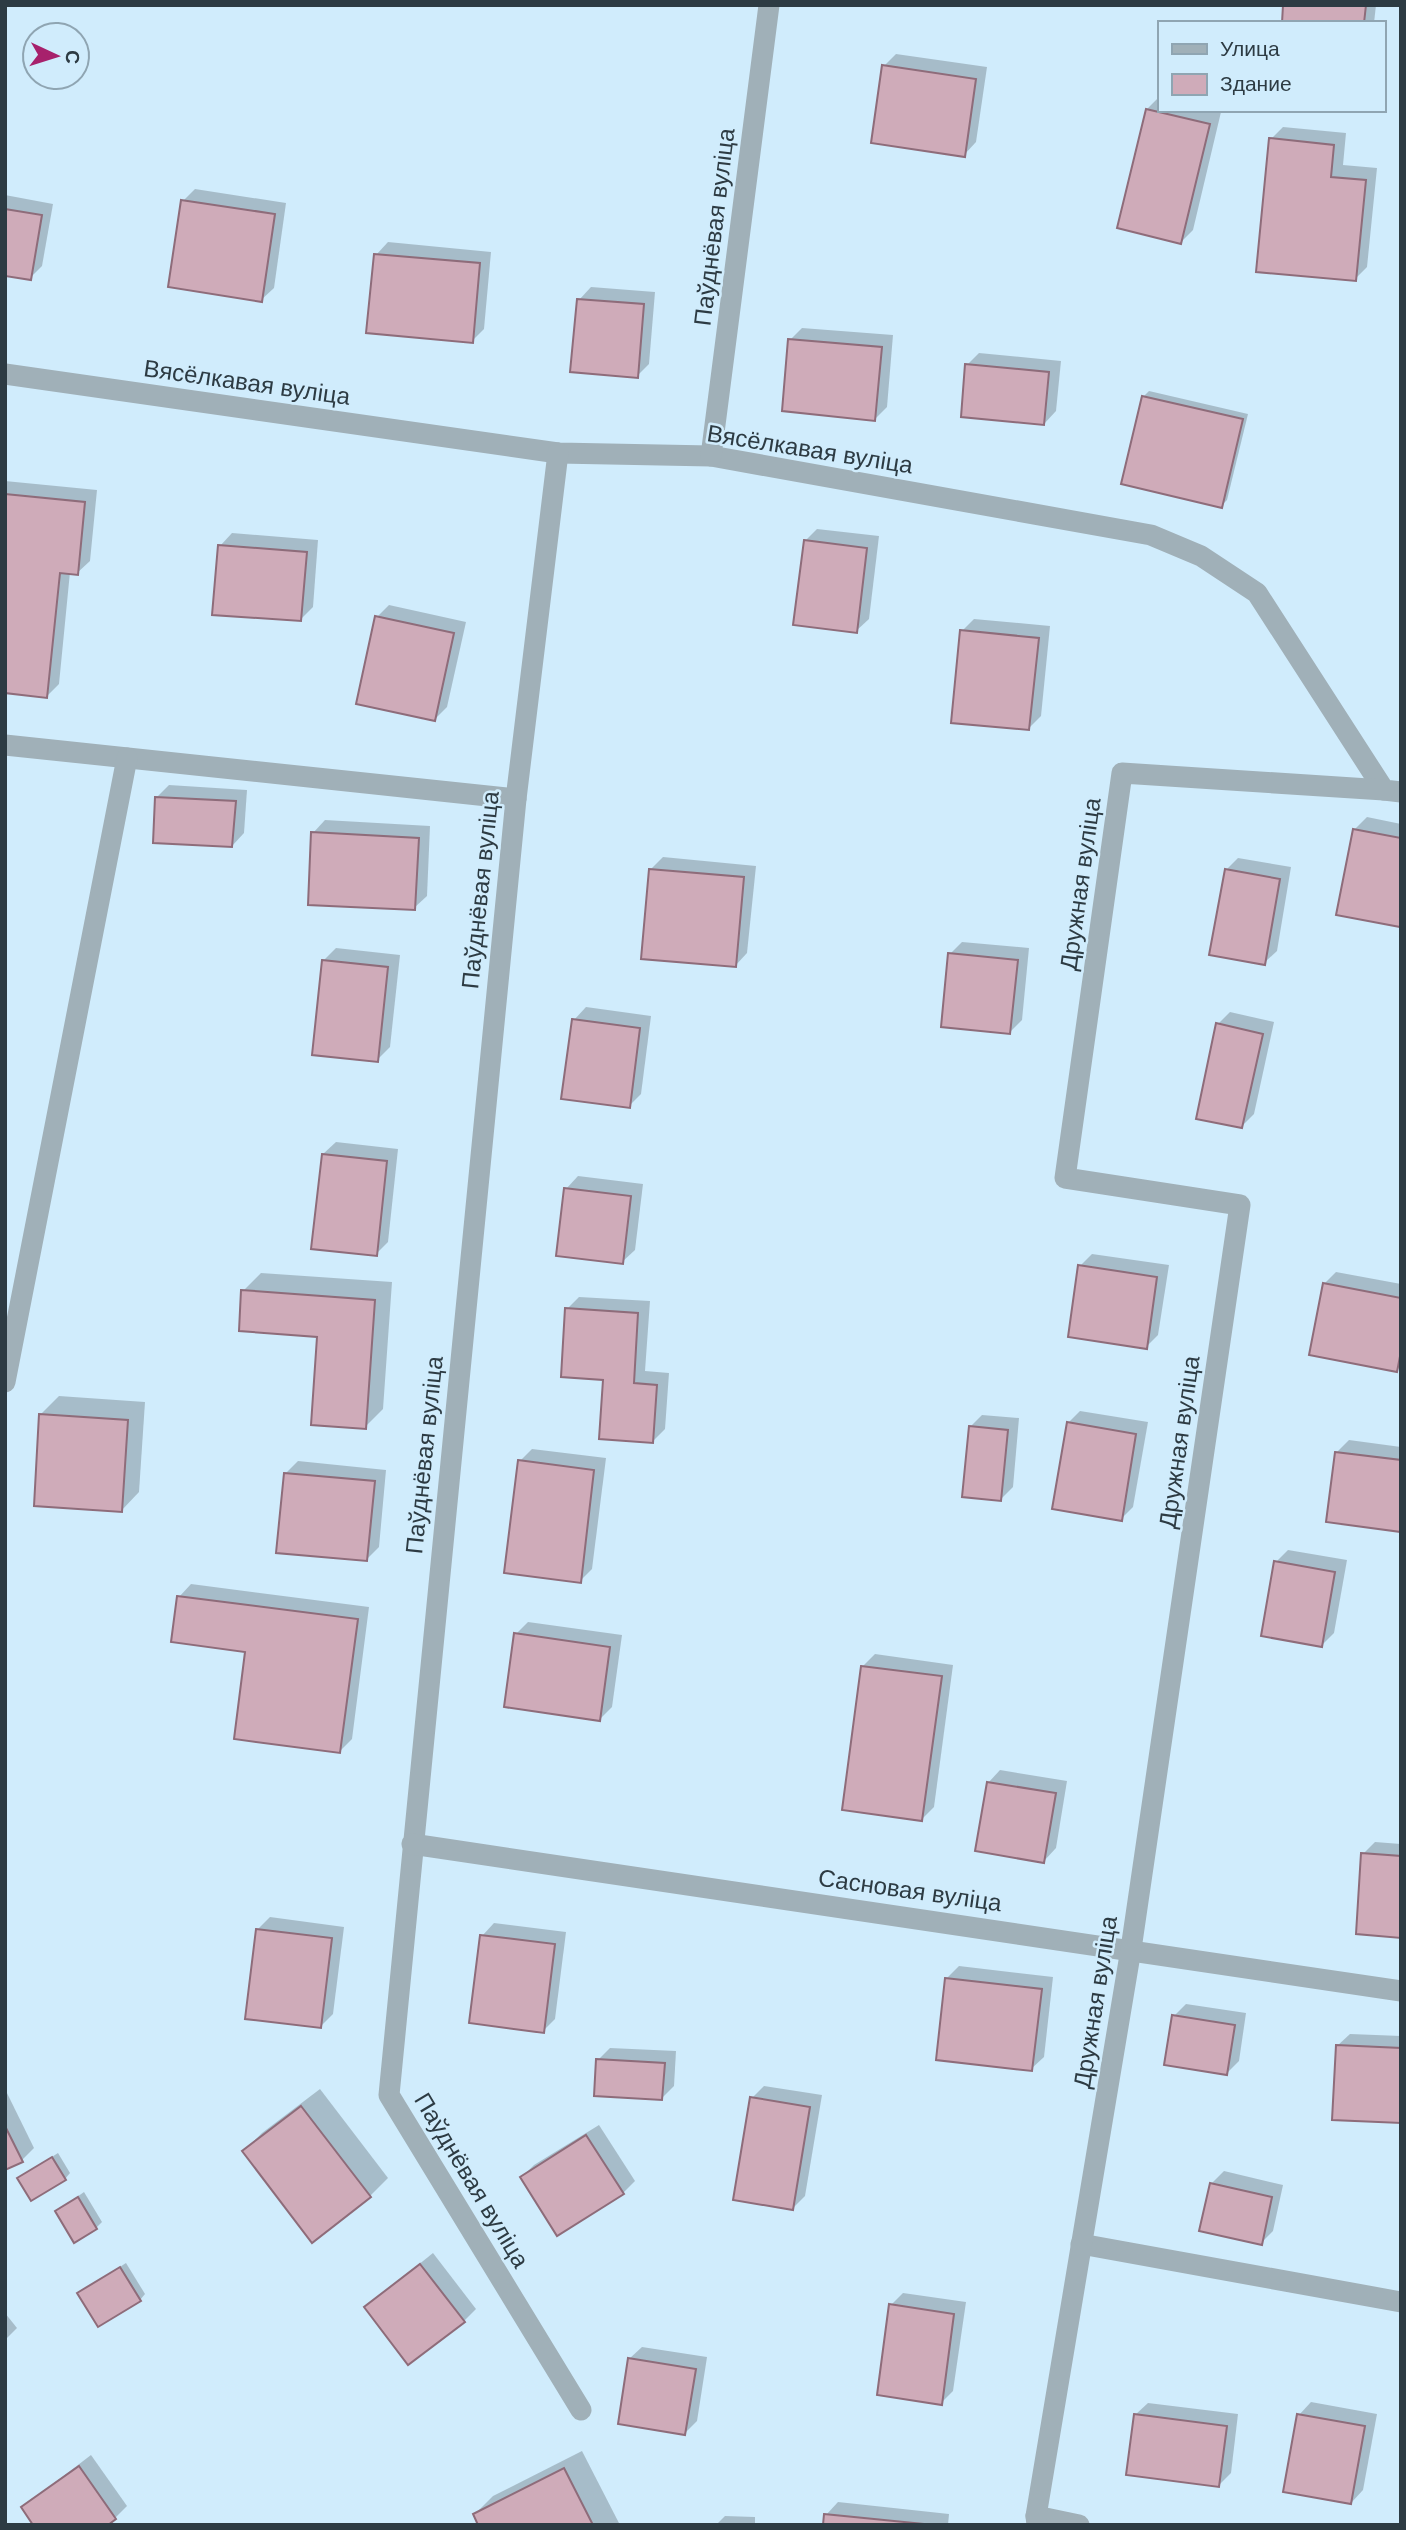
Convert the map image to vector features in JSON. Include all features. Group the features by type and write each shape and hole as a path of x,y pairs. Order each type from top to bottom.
{"street":[{"name":"Паўднёвая вуліца","path":"711,456 769,5"},
{"name":"Вясёлкавая вуліца","path":"5,374 558,453 711,456 1151,535 1202,556 1257,593 1392,791"},
{"name":"Паўднёвая вуліца","path":"558,453 516,799 389,2095 581,2410"},
{"path":"5,745 516,799"},
{"path":"5,1382 127,758"},
{"name":"Дружная вуліца","path":"1037,2520 1131,1949 1240,1205 1065,1178 1122,773 1392,791"},
{"name":"Сасновая вуліца","path":"412,1844 1401,1991"},
{"path":"1081,2244 1401,2302"},
{"path":"1037,2520 1079,2525"}],"building":[{"path":"1283,5 1366,5 1364,21 1282,21"},
{"path":"882,65 976,79 965,157 871,143"},
{"path":"1146,109 1210,124 1181,244 1117,228"},
{"path":"1269,138 1334,145 1331,177 1366,180 1356,281 1256,272"},
{"path":"181,200 275,214 262,302 168,287"},
{"path":"5,209 42,215 31,280 5,276"},
{"path":"374,254 480,263 473,343 366,333"},
{"path":"577,299 644,304 638,378 570,372"},
{"path":"788,339 882,347 875,421 782,411"},
{"path":"965,364 1049,372 1044,425 961,417"},
{"path":"1142,396 1243,419 1222,508 1121,484"},
{"path":"5,494 85,502 78,575 60,573 47,698 5,693"},
{"path":"804,540 867,548 857,633 793,625"},
{"path":"218,545 307,552 301,621 212,615"},
{"path":"375,616 454,633 435,721 356,704"},
{"path":"960,630 1039,638 1029,730 951,723"},
{"path":"155,797 236,801 232,847 153,843"},
{"path":"1353,829 1401,838 1400,927 1336,915"},
{"path":"311,832 419,838 415,910 308,905"},
{"path":"649,869 744,877 736,967 641,959"},
{"path":"1225,869 1280,879 1265,965 1209,955"},
{"path":"948,953 1018,960 1010,1034 941,1027"},
{"path":"322,960 388,967 378,1062 312,1055"},
{"path":"572,1019 640,1028 630,1108 561,1099"},
{"path":"1216,1023 1263,1034 1242,1128 1196,1119"},
{"path":"322,1154 387,1161 377,1256 311,1249"},
{"path":"564,1188 631,1196 623,1264 556,1256"},
{"path":"1078,1265 1157,1277 1147,1349 1068,1337"},
{"path":"1323,1283 1401,1298 1401,1351 1397,1372 1309,1355"},
{"path":"241,1290 375,1300 366,1429 311,1425 317,1337 239,1331"},
{"path":"565,1308 638,1313 634,1383 657,1385 653,1443 599,1439 603,1380 561,1377"},
{"path":"39,1414 128,1420 122,1512 34,1506"},
{"path":"1067,1422 1136,1434 1122,1521 1052,1509"},
{"path":"969,1426 1008,1430 1001,1501 962,1497"},
{"path":"1335,1452 1401,1460 1401,1532 1326,1522"},
{"path":"518,1460 594,1470 581,1583 504,1573"},
{"path":"284,1473 375,1481 367,1561 276,1553"},
{"path":"1274,1561 1335,1572 1322,1647 1261,1636"},
{"path":"177,1596 358,1619 340,1753 234,1739 245,1652 171,1642"},
{"path":"514,1633 610,1647 600,1721 504,1707"},
{"path":"861,1666 942,1676 922,1821 842,1810"},
{"path":"987,1782 1056,1793 1044,1863 975,1851"},
{"path":"1361,1853 1401,1856 1401,1938 1356,1934"},
{"path":"256,1929 332,1938 321,2028 245,2019"},
{"path":"480,1935 555,1944 544,2033 469,2023"},
{"path":"945,1978 1042,1989 1032,2071 936,2060"},
{"path":"1172,2015 1235,2025 1227,2075 1164,2065"},
{"path":"1336,2045 1401,2048 1401,2123 1332,2120"},
{"path":"596,2059 665,2063 662,2100 594,2096"},
{"path":"750,2097 810,2107 793,2210 733,2200"},
{"path":"301,2106 371,2197 312,2243 242,2151"},
{"path":"5,2126 23,2162 5,2170"},
{"path":"586,2135 624,2194 557,2236 520,2177"},
{"path":"52,2157 66,2180 31,2201 17,2178"},
{"path":"1210,2183 1272,2197 1262,2245 1199,2231"},
{"path":"78,2197 97,2229 74,2243 55,2211"},
{"path":"420,2264 465,2322 408,2365 364,2307"},
{"path":"120,2267 141,2301 98,2327 77,2293"},
{"path":"889,2304 954,2314 942,2405 877,2395"},
{"path":"628,2358 696,2369 685,2435 618,2424"},
{"path":"1134,2414 1227,2426 1219,2487 1126,2475"},
{"path":"1297,2414 1365,2426 1351,2504 1283,2492"},
{"path":"79,2466 116,2519 108,2525 33,2525 21,2507"},
{"path":"564,2468 593,2525 478,2525 473,2514"},
{"path":"824,2514 934,2525 823,2525"}]}
